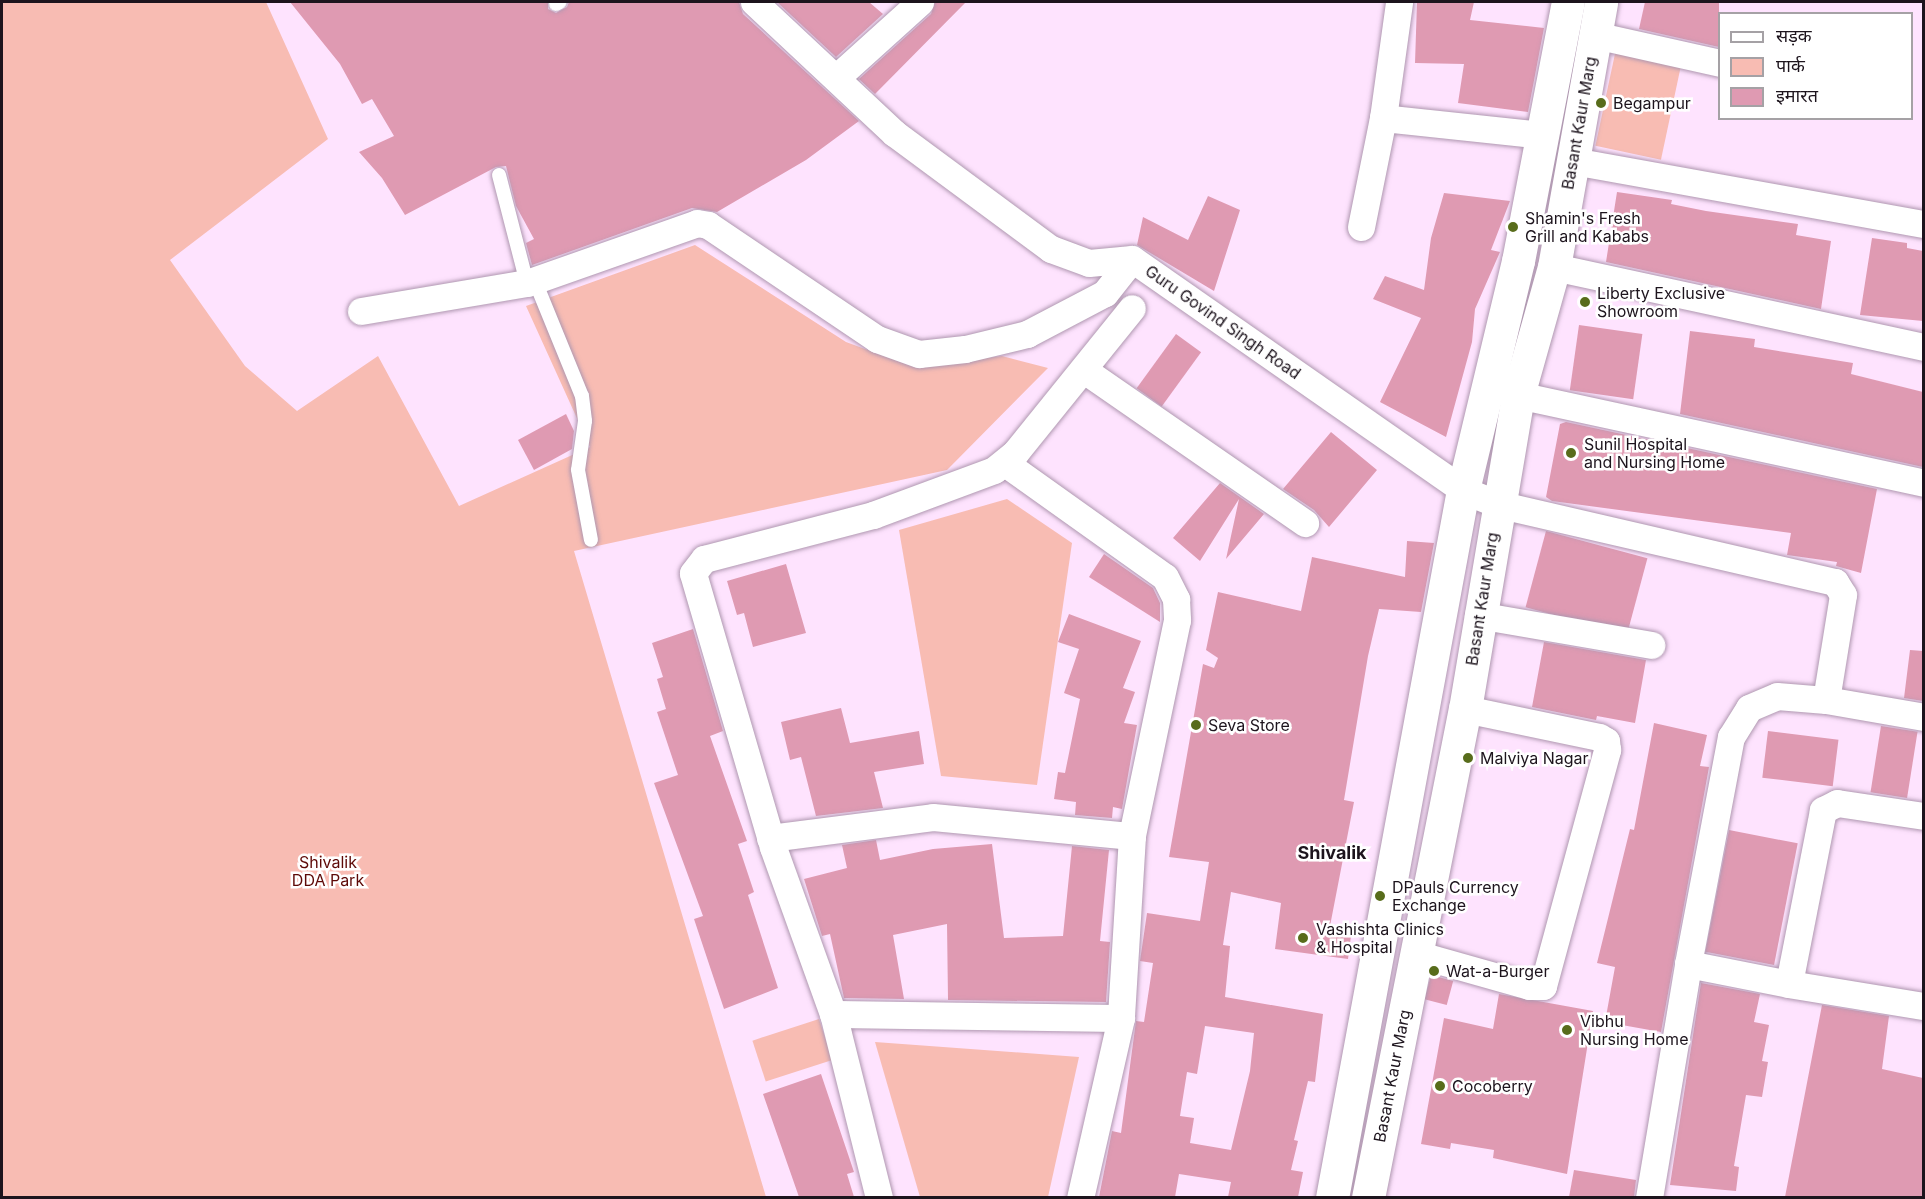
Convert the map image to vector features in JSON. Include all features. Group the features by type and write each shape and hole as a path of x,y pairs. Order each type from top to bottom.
{"main road":[{"name":"Basant Kaur Marg","path":"1332,1197 1463,490 1518,261 1568,2"},
{"name":"Basant Kaur Marg","path":"1368,1197 1465,709 1478,615 1518,395 1554,267 1601,2"}],"street":[{"name":"Guru Govind Singh Road","path":"754,2 837,77 872,115 915,151 1051,249 1089,264 1132,259 1463,490 1497,504 1835,582 1843,595 1826,700"},
{"path":"837,77 920,2"},
{"path":"1361,227 1383,118 1399,2"},
{"path":"1595,35 1718,63"},
{"path":"1383,118 1542,135"},
{"path":"1573,161 1923,224"},
{"path":"361,311 531,282 697,224 708,225 877,339 919,354 965,349 1027,334 1105,293 1132,259"},
{"path":"1554,267 1923,347"},
{"path":"879,1197 833,1014 770,838 693,585 696,566 704,559 873,514 967,482 1005,463 1084,370 1132,308"},
{"path":"1084,370 1305,523"},
{"path":"1518,395 1923,483"},
{"path":"1005,463 1165,577 1176,599 1177,620 1132,836 1121,1018 1080,1197"},
{"path":"1478,615 1651,645"},
{"path":"1650,1197 1688,964 1726,756 1739,720 1749,708 1768,697 1826,700 1923,717"},
{"path":"1416,954 1529,987 1543,986 1607,750 1606,741 1599,736 1465,709"},
{"path":"1789,984 1823,810 1837,803 1923,816"},
{"path":"770,838 933,817 1132,836"},
{"path":"1688,964 1789,984 1923,1006"},
{"path":"833,1014 1121,1018"}],"lane":[{"path":"499,175 531,282 582,396 585,421 578,470 591,540"}],"green space":[{"name":"Shivalik DDA Park","path":"2,2 266,2 328,139 170,260 245,366 297,411 378,356 459,506 590,447 526,306 695,245 846,342 914,367 1002,356 1048,368 947,470 574,551 766,1197 2,1198"},
{"path":"1616,49 1682,63 1661,160 1595,146"},
{"path":"1007,499 1072,543 1037,785 941,776 899,530"},
{"path":"819,1019 832,1060 766,1082 752,1041"},
{"path":"875,1042 1079,1057 1048,1197 920,1197"}],"building":[{"path":"290,2 548,2 548,9 556,13 567,7 569,2 739,2 743,14 859,121 806,160 717,212 692,208 532,265 526,243 534,239 516,206 506,166 496,167 405,215 382,178 359,152 394,136 372,99 362,104 340,64"},
{"path":"777,2 869,2 883,14 836,57"},
{"path":"935,2 966,2 875,94 859,79 931,14"},
{"path":"1417,2 1474,2 1470,20 1544,28 1528,112 1458,103 1464,64 1415,63"},
{"path":"1645,2 1719,2 1718,47 1639,29"},
{"path":"1617,192 1672,200 1671,204 1706,211 1798,224 1796,235 1831,241 1821,309 1606,262"},
{"path":"1444,193 1510,201 1491,250 1500,252 1475,309 1472,342 1446,437 1380,402 1421,318 1373,299 1385,276 1424,290 1431,238"},
{"path":"1208,196 1240,210 1214,291 1137,245 1143,217 1188,240"},
{"path":"1872,238 1907,243 1907,248 1923,251 1923,321 1860,315"},
{"path":"1579,325 1642,334 1633,399 1570,390"},
{"path":"1690,331 1755,339 1754,347 1853,363 1851,374 1923,392 1923,467 1680,414"},
{"path":"1176,334 1201,352 1162,406 1137,388"},
{"path":"566,414 574,431 572,449 534,470 518,440"},
{"path":"1566,422 1877,489 1861,573 1836,566 1837,562 1787,555 1791,533 1552,501 1546,497 1560,424"},
{"path":"1331,432 1377,470 1329,527 1314,510 1283,489"},
{"path":"1220,483 1264,514 1226,559 1239,499 1200,561 1173,538"},
{"path":"1546,531 1647,558 1627,634 1526,607"},
{"path":"1407,541 1434,543 1421,612 1379,609 1368,656 1344,800 1354,802 1330,926 1352,928 1348,959 1275,949 1281,903 1231,892 1223,945 1230,946 1225,997 1323,1014 1315,1082 1308,1081 1294,1140 1298,1141 1291,1170 1303,1172 1298,1197 1228,1197 1231,1182 1179,1174 1175,1197 1099,1197 1112,1131 1121,1133 1136,1021 1144,1022 1153,963 1140,961 1147,913 1200,921 1209,862 1169,857 1203,664 1214,668 1218,658 1206,650 1218,592 1301,611 1312,557 1405,577","holes":["1205,1026 1254,1033 1250,1071 1231,1150 1190,1143 1194,1118 1180,1116 1187,1072 1197,1074"]},
{"path":"1104,554 1153,588 1160,603 1160,622 1089,577"},
{"path":"786,564 806,633 753,647 744,613 737,615 727,581"},
{"path":"1069,614 1141,641 1123,688 1135,692 1124,723 1137,725 1122,809 1113,807 1112,818 1075,815 1076,802 1054,799 1058,772 1065,773 1080,699 1064,693 1079,649 1058,642"},
{"path":"693,629 723,731 710,736 747,841 738,844 754,892 748,895 778,988 724,1009 694,919 703,916 654,783 678,775 657,712 666,709 657,679 663,677 652,643"},
{"path":"1544,642 1646,660 1635,723 1597,716 1596,720 1532,707"},
{"path":"1910,650 1923,651 1923,701 1904,698"},
{"path":"841,708 850,743 919,731 924,764 874,772 883,808 816,816 801,757 790,760 781,722"},
{"path":"1654,723 1707,735 1700,766 1709,767 1661,1032 1605,1022 1615,967 1597,963 1630,829 1634,830"},
{"path":"1881,726 1918,732 1907,798 1871,792"},
{"path":"1768,731 1838,740 1833,786 1762,778"},
{"path":"1729,830 1798,843 1774,965 1705,952"},
{"path":"876,840 880,860 933,849 992,844 1004,938 1063,936 1072,846 1109,850 1100,941 1110,942 1106,1002 948,1000 947,924 893,935 904,999 844,998 830,934 822,936 804,879 847,868 842,845"},
{"path":"1431,975 1453,981 1447,1005 1425,999"},
{"path":"1701,983 1760,994 1754,1022 1769,1025 1762,1061 1768,1062 1762,1097 1746,1095 1734,1166 1739,1167 1736,1191 1670,1185"},
{"path":"1499,994 1593,1011 1567,1174 1493,1158 1494,1150 1451,1143 1450,1149 1421,1144 1444,1018 1493,1029"},
{"path":"1822,1005 1889,1016 1882,1069 1923,1078 1923,1197 1785,1197"},
{"path":"821,1074 854,1172 847,1174 854,1197 799,1197 763,1094"},
{"path":"1574,1170 1636,1180 1634,1197 1569,1197"}],"place":[{"name":"Begampur","path":"1601,103"},
{"name":"Shamin's Fresh Grill and Kababs","path":"1513,227"},
{"name":"Liberty Exclusive Showroom","path":"1585,302"},
{"name":"Sunil Hospital and Nursing Home","path":"1571,453"},
{"name":"Seva Store","path":"1196,725"},
{"name":"Malviya Nagar","path":"1468,758"},
{"name":"DPauls Currency Exchange","path":"1380,896"},
{"name":"Vashishta Clinics & Hospital","path":"1303,938"},
{"name":"Wat-a-Burger","path":"1434,971"},
{"name":"Vibhu Nursing Home","path":"1567,1030"},
{"name":"Cocoberry","path":"1440,1086"}],"district":[{"name":"Shivalik","path":"1332,853"}]}
